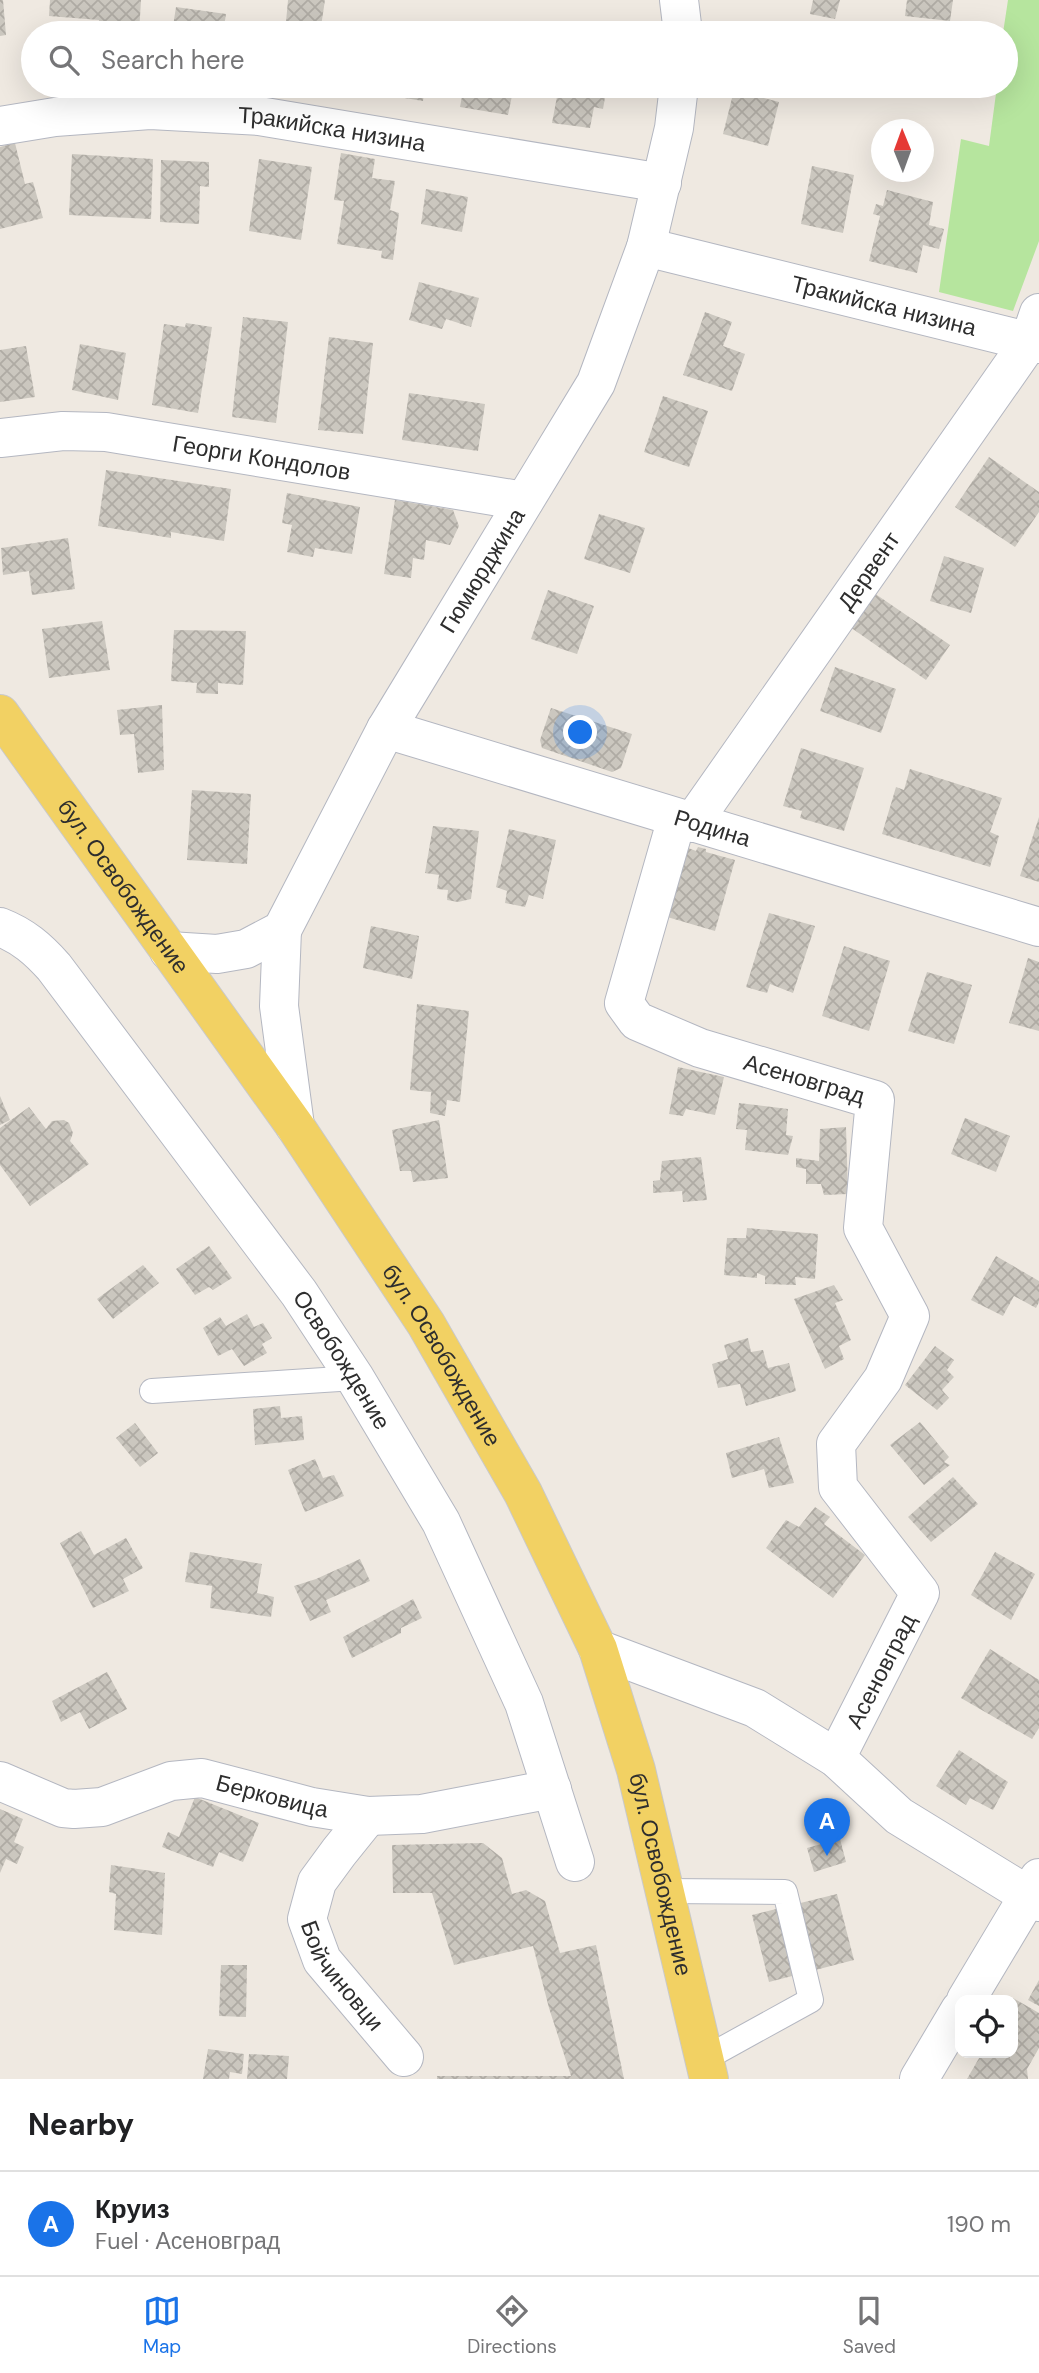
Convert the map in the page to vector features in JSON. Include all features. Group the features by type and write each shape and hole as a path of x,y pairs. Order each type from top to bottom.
{"main road":[{"name":"бул. Освобождение","path":"0,714 295,1126 426,1324 523,1493 598,1649 636,1770 706,2069"}],"street":[{"path":"680,0 682,21"},
{"name":"Гюмюрджина","path":"282,930 386,729 596,383 646,247 674,128 678,98"},
{"name":"Тракийска низина","path":"0,126 55,117 150,110 259,116 662,183"},
{"name":"Тракийска низина","path":"646,247 1036,333"},
{"name":"Дервент","path":"684,820 1036,333"},
{"name":"Георги Кондолов","path":"0,438 63,431 106,432 524,501"},
{"name":"Родина","path":"386,729 1039,927"},
{"name":"Асеновград","path":"684,820 624,1003 636,1021 700,1048 874,1100 863,1228 910,1316 883,1379 836,1444 838,1487 920,1593 836,1758"},
{"name":"Освобождение","path":"0,927 20,935 54,967 299,1293 355,1378 441,1522 524,1703 575,1862"},
{"path":"169,951 217,954 246,949 282,930"},
{"path":"282,930 279,1006 295,1126"},
{"path":"598,1649 755,1708 836,1758 899,1816 1036,1892 969,1995"},
{"name":"Берковица","path":"0,1781 63,1808 88,1809 102,1807 171,1781 202,1777 312,1807 369,1816 422,1814 552,1789"},
{"name":"Бойчиновци","path":"369,1816 317,1882 307,1919 322,1960 404,2057"},
{"path":"919,2079 955,2018"}],"lane":[{"path":"152,1391 355,1378"},
{"path":"664,1891 785,1892 811,2000 706,2069"}],"green space":[{"path":"1008,0 1039,0 1039,241 1013,311 939,292 961,139 989,146 995,98 1018,98 1018,21 1005,21"}],"building":[{"path":"0,0 3,0 6,35 0,36"},
{"path":"50,0 141,0 140,21 99,21 49,16"},
{"path":"288,0 325,0 322,21 286,21"},
{"path":"813,0 840,0 835,19 810,14"},
{"path":"907,0 953,0 950,21 905,16"},
{"path":"176,7 226,14 225,21 174,21"},
{"path":"462,98 512,98 508,115 460,107"},
{"path":"557,98 605,98 603,109 594,107 590,128 552,123"},
{"path":"732,98 764,98 779,102 768,146 723,134"},
{"path":"15,143 25,184 33,182 43,218 0,229 0,147"},
{"path":"341,153 375,159 372,178 395,181 390,210 399,213 393,260 381,258 382,251 337,244 344,201 334,200"},
{"path":"72,154 153,159 151,219 69,215"},
{"path":"259,159 312,167 301,240 249,231"},
{"path":"161,160 209,162 209,187 200,186 199,224 160,222"},
{"path":"812,166 854,175 843,233 801,224"},
{"path":"426,189 468,197 462,232 421,224"},
{"path":"887,190 933,202 929,225 944,229 939,249 923,245 917,273 869,261 880,216 873,214 876,204 883,206"},
{"path":"419,282 479,298 471,327 446,319 442,329 409,320"},
{"path":"705,312 732,322 723,346 745,354 732,391 683,375"},
{"path":"243,317 288,322 276,423 232,417"},
{"path":"186,323 212,327 198,413 152,405 164,324 185,327"},
{"path":"329,337 373,343 363,434 318,430"},
{"path":"80,344 126,353 118,400 72,390"},
{"path":"26,346 35,397 0,402 0,350"},
{"path":"409,393 485,404 478,451 402,440"},
{"path":"663,396 708,411 689,467 644,452"},
{"path":"989,457 1039,492 1039,512 1015,547 955,507"},
{"path":"106,470 231,489 224,541 171,532 171,538 98,526"},
{"path":"287,493 360,507 352,554 315,548 313,557 287,552 292,525 282,523"},
{"path":"395,500 453,510 459,526 450,545 426,540 424,560 413,558 411,578 384,574"},
{"path":"599,514 645,528 630,573 584,559"},
{"path":"68,538 75,589 32,595 29,571 3,575 1,548"},
{"path":"944,556 984,568 971,613 930,601"},
{"path":"548,590 594,606 577,654 531,639"},
{"path":"874,593 950,645 926,680 850,627"},
{"path":"102,621 110,670 49,678 42,629"},
{"path":"174,630 246,631 243,685 218,683 218,694 196,693 197,683 171,681"},
{"path":"835,667 896,689 881,733 820,711"},
{"path":"162,705 164,770 138,773 134,734 120,735 117,710"},
{"path":"551,708 632,734 621,768 612,772 542,748 540,740"},
{"path":"801,748 864,768 844,831 800,818 802,811 783,806"},
{"path":"910,769 1002,798 990,832 999,836 990,867 882,834 896,787 904,790"},
{"path":"192,790 251,794 247,864 187,860"},
{"path":"1039,817 1039,882 1020,876"},
{"path":"433,826 479,831 471,899 458,902 447,900 448,890 437,889 439,875 425,873"},
{"path":"509,829 556,840 543,899 529,895 525,907 505,903 507,891 496,887"},
{"path":"678,844 696,851 698,847 706,849 706,852 735,860 715,931 657,914"},
{"path":"769,913 815,926 793,993 770,984 767,993 746,987"},
{"path":"371,926 419,936 412,979 363,968"},
{"path":"844,946 890,961 869,1031 822,1016"},
{"path":"1028,958 1039,962 1039,1031 1009,1023"},
{"path":"927,972 972,985 954,1044 908,1031"},
{"path":"417,1004 469,1011 460,1102 447,1100 445,1116 430,1113 431,1092 410,1090"},
{"path":"678,1067 724,1077 715,1115 686,1109 683,1116 669,1114"},
{"path":"0,1096 10,1120 0,1125"},
{"path":"739,1103 788,1109 786,1135 793,1136 788,1155 745,1150 747,1130 736,1129"},
{"path":"29,1107 46,1129 52,1121 64,1120 69,1123 73,1133 70,1141 89,1164 30,1206 0,1165 0,1128"},
{"path":"965,1118 1010,1136 996,1172 951,1154"},
{"path":"439,1120 448,1178 413,1182 411,1171 400,1171 392,1130"},
{"path":"846,1127 848,1194 824,1195 821,1184 806,1184 806,1169 796,1167 796,1158 819,1161 820,1129"},
{"path":"701,1157 707,1200 683,1202 682,1191 653,1193 653,1181 660,1180 662,1161"},
{"path":"747,1228 818,1234 815,1279 795,1277 796,1285 765,1284 765,1276 757,1273 757,1278 724,1275 727,1238 746,1238"},
{"path":"209,1246 232,1278 213,1290 209,1287 195,1295 176,1269"},
{"path":"996,1256 1039,1281 1039,1302 1036,1308 1014,1296 1003,1316 971,1300"},
{"path":"143,1265 159,1283 113,1319 97,1299"},
{"path":"834,1285 843,1300 835,1303 851,1340 839,1346 844,1359 825,1369 794,1299"},
{"path":"247,1314 254,1327 263,1323 272,1338 262,1344 267,1353 244,1366 232,1349 218,1356 203,1328 220,1317 226,1326"},
{"path":"748,1338 751,1352 763,1350 768,1368 789,1363 796,1391 746,1406 740,1384 718,1388 712,1364 728,1359 724,1345"},
{"path":"935,1346 954,1360 947,1370 954,1377 942,1390 949,1398 937,1410 905,1385"},
{"path":"280,1406 281,1418 302,1416 304,1440 255,1445 253,1409"},
{"path":"920,1422 949,1457 944,1462 950,1465 924,1485 890,1445"},
{"path":"135,1423 158,1453 140,1467 116,1438"},
{"path":"779,1437 794,1483 769,1488 764,1469 732,1478 726,1453"},
{"path":"315,1459 323,1478 334,1475 344,1496 305,1512 288,1470"},
{"path":"953,1477 978,1504 931,1542 908,1517"},
{"path":"815,1507 830,1517 824,1524 865,1555 833,1598 766,1548 786,1520 799,1527"},
{"path":"81,1531 94,1555 126,1538 143,1568 123,1579 129,1591 93,1608 60,1543"},
{"path":"190,1552 262,1564 257,1593 274,1597 271,1617 210,1608 212,1586 185,1582"},
{"path":"995,1552 1035,1574 1011,1620 971,1595"},
{"path":"360,1559 370,1581 326,1600 331,1612 310,1621 294,1586"},
{"path":"413,1599 422,1618 401,1628 401,1633 352,1658 343,1637"},
{"path":"990,1649 1039,1680 1039,1728 1032,1739 961,1698"},
{"path":"107,1672 127,1709 89,1729 80,1712 61,1722 52,1701"},
{"path":"959,1750 1008,1782 993,1810 970,1798 966,1805 936,1786"},
{"path":"195,1797 259,1823 243,1862 219,1852 213,1867 162,1847 168,1832 179,1837"},
{"path":"0,1809 23,1819 14,1842 24,1847 17,1864 6,1859 0,1873"},
{"path":"840,1839 846,1862 814,1872 807,1848"},
{"path":"483,1843 502,1858 512,1894 526,1890 545,1901 560,1953 596,1945 624,2079 437,2079 437,2076 571,2076 533,1946 454,1965 432,1893 393,1893 392,1845"},
{"path":"111,1865 165,1873 162,1935 114,1930 116,1894 109,1892"},
{"path":"837,1894 854,1960 769,1982 752,1915"},
{"path":"221,1965 247,1965 246,2017 219,2016"},
{"path":"1039,1980 1039,2006 1028,2000"},
{"path":"1018,2001 1039,2013 1039,2048 1027,2069 1028,2079 967,2079 979,2058 1018,2058"},
{"path":"208,2049 244,2054 242,2074 230,2072 229,2079 203,2079"},
{"path":"249,2054 289,2056 287,2079 247,2079"}],"place":[{"name":"Круиз","path":"827,1856"}]}
